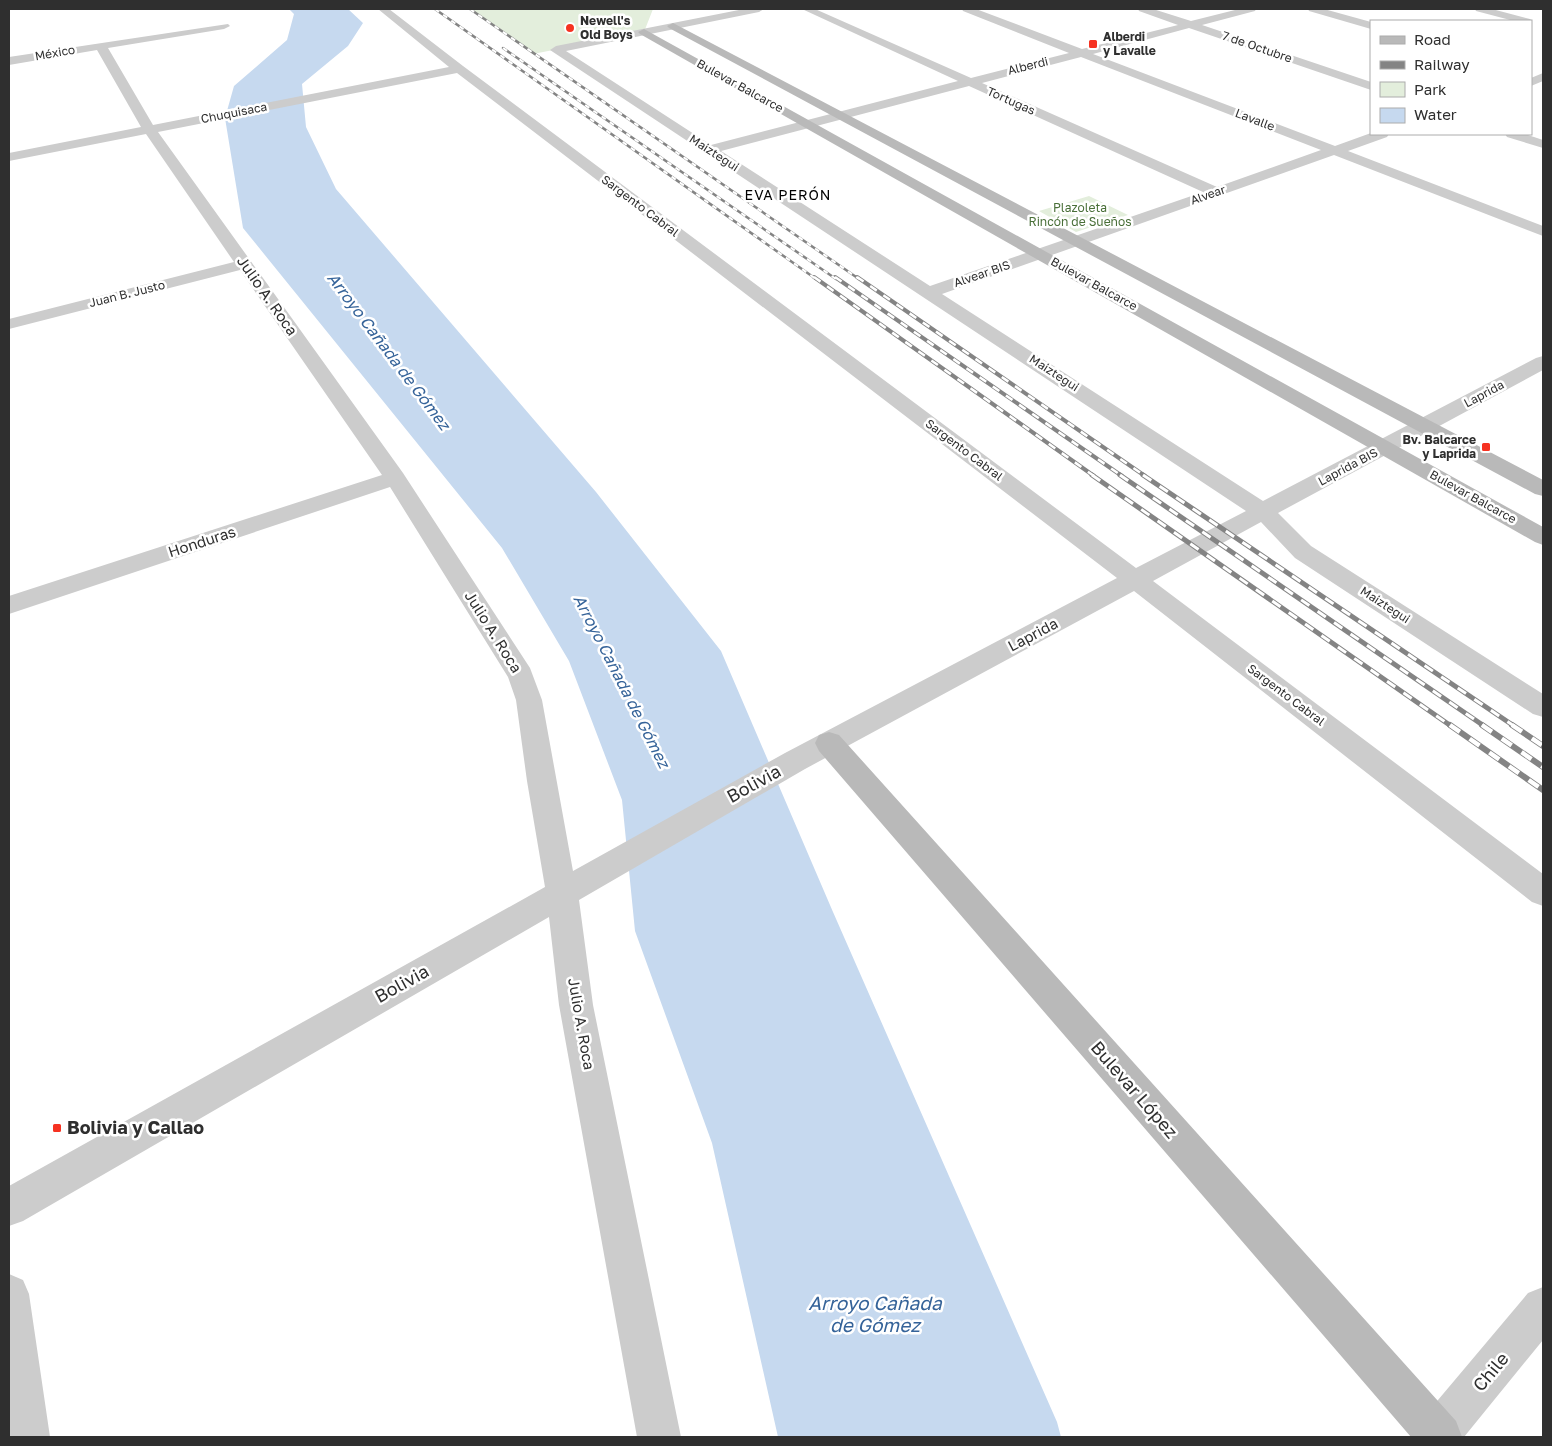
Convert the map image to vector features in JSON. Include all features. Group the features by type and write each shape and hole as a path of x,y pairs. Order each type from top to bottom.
{"main road":[{"name":"Bulevar Balcarce","path":"672,22 841,116 1543,489"},
{"name":"Bulevar Balcarce","path":"645,27 807,124 1037,255 1543,537"},
{"name":"Bulevar López","path":"829,743 1439,1436"}],"street":[{"name":"Sargento Cabral","path":"383,9 459,69 1136,580 1543,892"},
{"path":"645,27 759,9"},
{"name":"Tortugas","path":"807,9 1216,192"},
{"name":"Lavalle","path":"968,9 1543,231"},
{"name":"7 de Octubre","path":"1143,9 1370,86"},
{"name":"Alberdi","path":"709,150 1251,9"},
{"path":"1313,9 1370,26"},
{"path":"1480,9 1520,20"},
{"name":"México","path":"9,61 224,26"},
{"name":"Maiztegui","path":"645,27 556,50 1268,510 1302,552 1543,707"},
{"name":"Julio A. Roca","path":"101,46 149,129 395,478 521,675 529,700 540,781 562,893 576,1005 660,1437"},
{"name":"Chuquisaca","path":"9,157 459,69"},
{"name":"Alvear","path":"1037,255 1379,135"},
{"path":"1515,135 1543,144"},
{"name":"Alvear BIS","path":"930,292 1037,255"},
{"name":"Juan B. Justo","path":"9,324 245,264"},
{"name":"Laprida","path":"1424,426 1543,362"},
{"name":"Laprida BIS","path":"1268,510 1424,426"},
{"name":"Honduras","path":"9,605 395,478"},
{"name":"Laprida","path":"795,761 1268,510"},
{"name":"Bolivia","path":"9,1207 795,761"},
{"path":"9,1294 28,1437"},
{"name":"Chile","path":"1439,1436 1543,1308"}],"green space":[{"name":"Newell's Old Boys","path":"470,9 653,9 644,32 533,54"},
{"name":"Plazoleta Rincón de Sueños","path":"1089,196 1128,215 1076,232 1039,211"}],"water":[{"name":"Arroyo Cañada de Gómez","path":"289,9 348,9 363,23 348,46 302,84 306,127 336,189 596,492 721,651 833,912 1057,1422 1061,1437 778,1437 712,1143 635,931 622,800 569,661 502,548 243,228 225,118 234,86 287,40 294,14"}],"railway":[{"path":"435,9 816,279"},
{"path":"470,9 859,279"},
{"path":"503,48 836,279"},
{"path":"814,277 1094,476"},
{"path":"835,277 1122,476"},
{"path":"857,277 1145,476"},
{"path":"1092,475 1451,726"},
{"path":"1120,475 1484,726"},
{"path":"1143,475 1514,726"},
{"path":"1450,725 1543,790"},
{"path":"1482,725 1543,767"},
{"path":"1512,725 1543,746"}],"place":[{"name":"Newell's Old Boys","path":"570,28"},
{"name":"Alberdi y Lavalle","path":"1093,44"},
{"name":"Bv. Balcarce y Laprida","path":"1486,447"},
{"name":"Bolivia y Callao","path":"57,1128"}],"district":[{"name":"EVA PERÓN","path":"788,195"}]}
